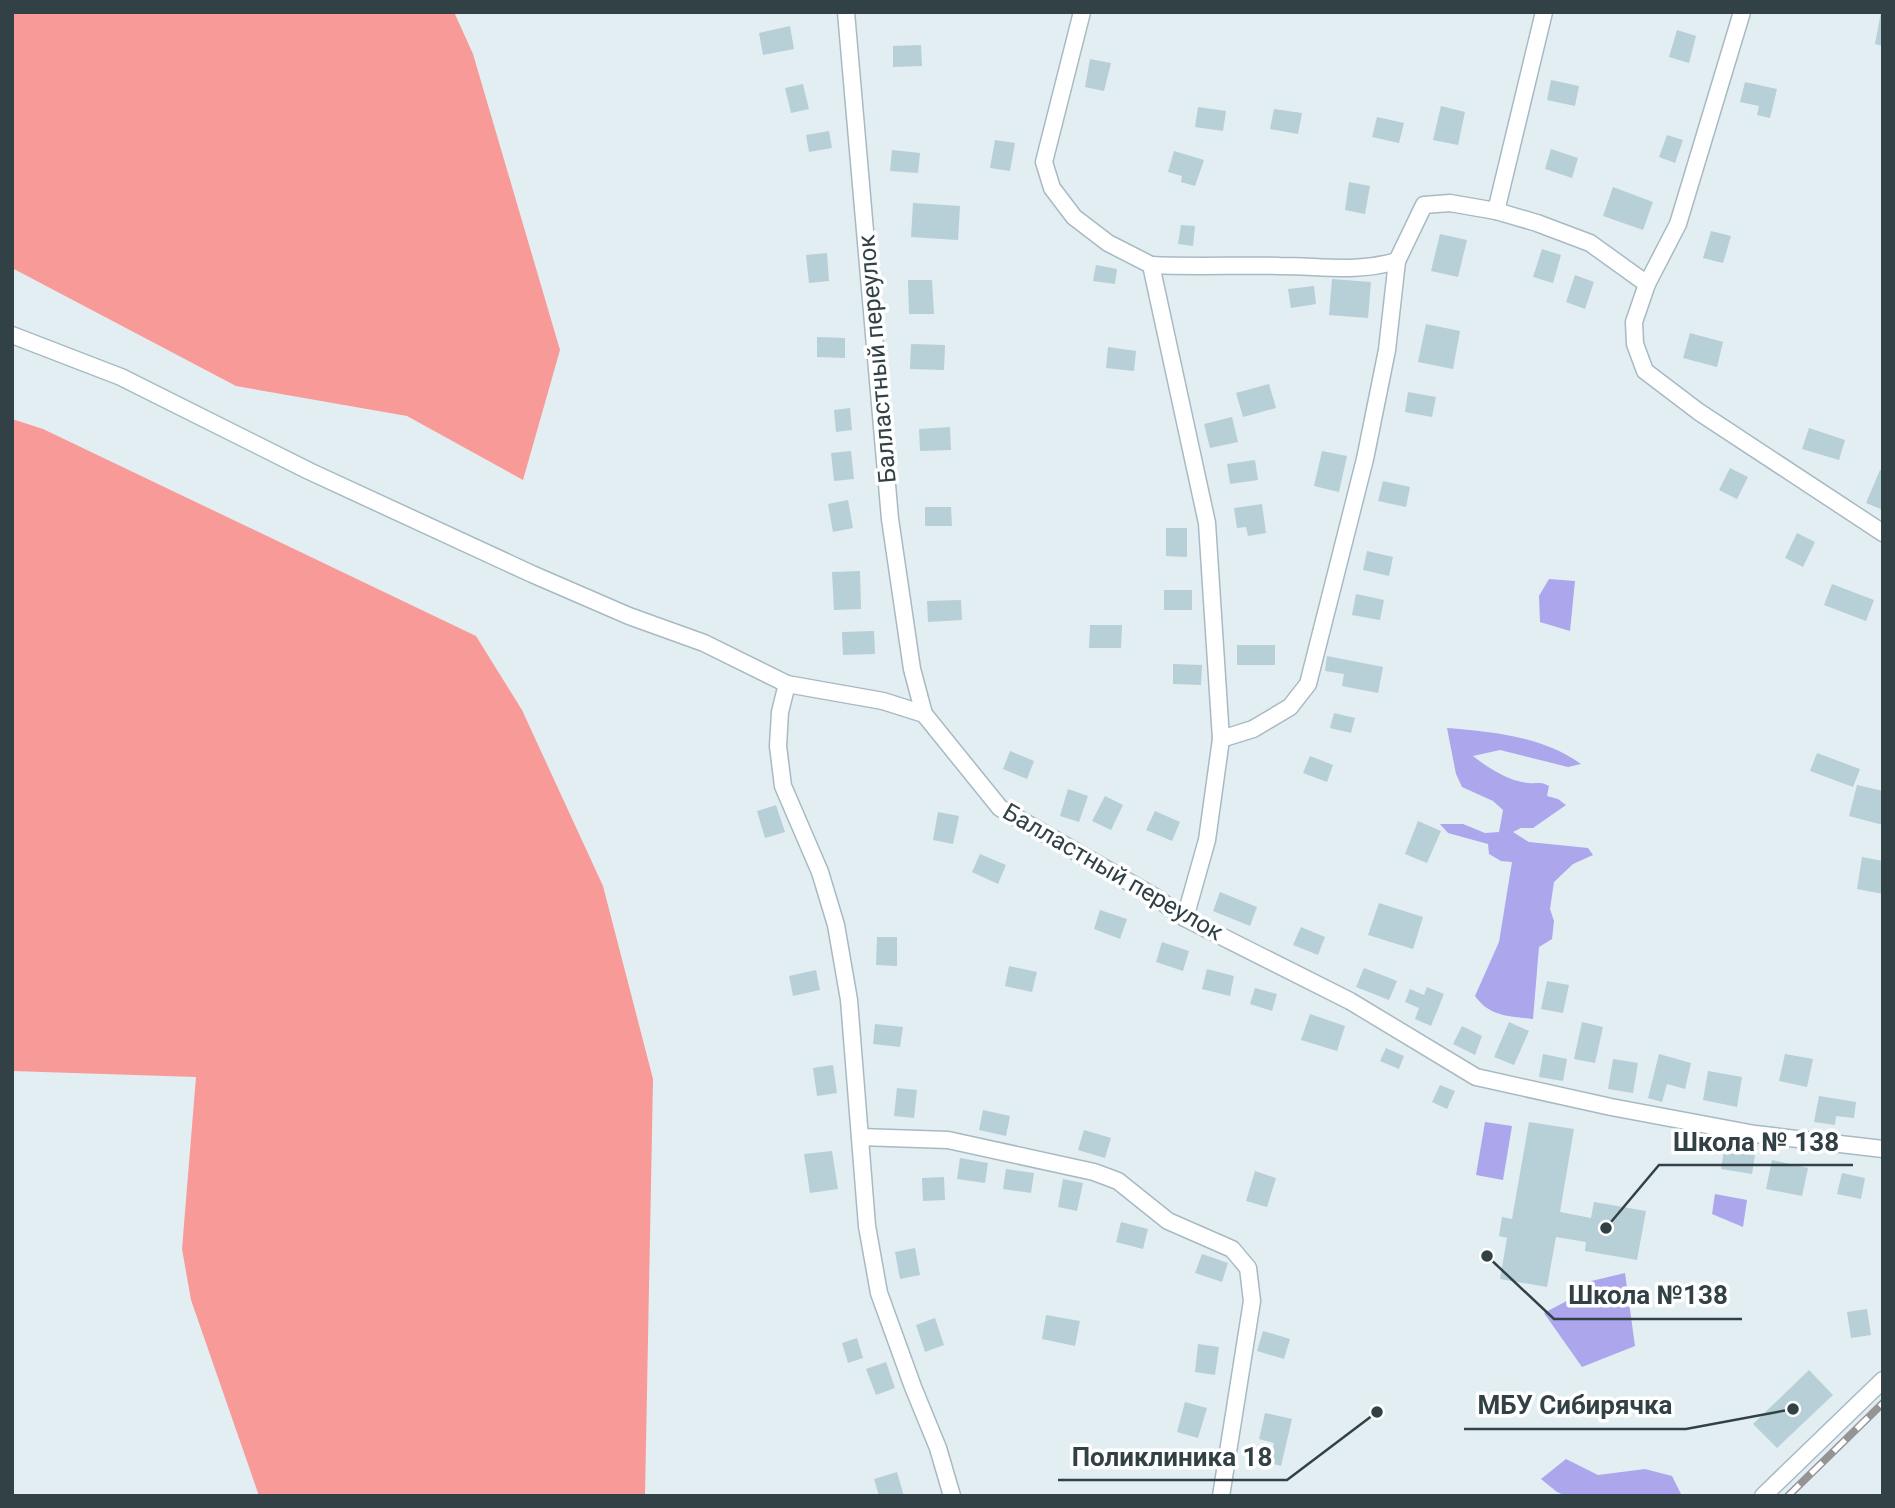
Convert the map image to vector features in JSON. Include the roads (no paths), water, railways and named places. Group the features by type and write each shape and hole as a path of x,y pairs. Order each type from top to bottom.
{"street":[{"name":"Балластный переулок","path":"846,12 890,519 912,669 924,714 1000,808 1155,897 1185,918 1350,1001 1476,1076 1611,1107 1755,1134 1883,1149"},
{"path":"1082,12 1044,162 1052,188 1074,217 1108,243 1151,265 1312,266 1352,270 1397,261"},
{"path":"1496,211 1544,12"},
{"path":"1741,12 1678,224 1647,284 1634,322 1635,344 1645,371 1699,412 1883,533"},
{"path":"1221,739 1253,729 1290,708 1308,684 1364,459 1387,350 1397,261 1424,205 1450,203 1496,211 1537,223 1590,243 1647,284"},
{"path":"1151,265 1208,523 1221,739 1207,840 1185,918"},
{"path":"12,335 121,377 309,471 495,557 629,616 704,643 787,684 883,701 924,714"},
{"path":"787,684 780,712 778,746 783,786 820,872 836,925 849,1000 867,1226 879,1293 938,1448 952,1496"},
{"path":"860,1137 948,1140 1094,1172 1118,1181 1168,1221 1232,1249 1248,1268 1252,1301 1243,1344 1221,1496"},
{"path":"1763,1496 1883,1380"}],"railway":[{"path":"1788,1496 1883,1403"}],"place":[{"name":"Школа № 138","path":"1606,1228"},
{"name":"Школа №138","path":"1487,1256"},
{"name":"МБУ Сибирячка","path":"1793,1409"},
{"name":"Поликлиника 18","path":"1377,1412"}]}
